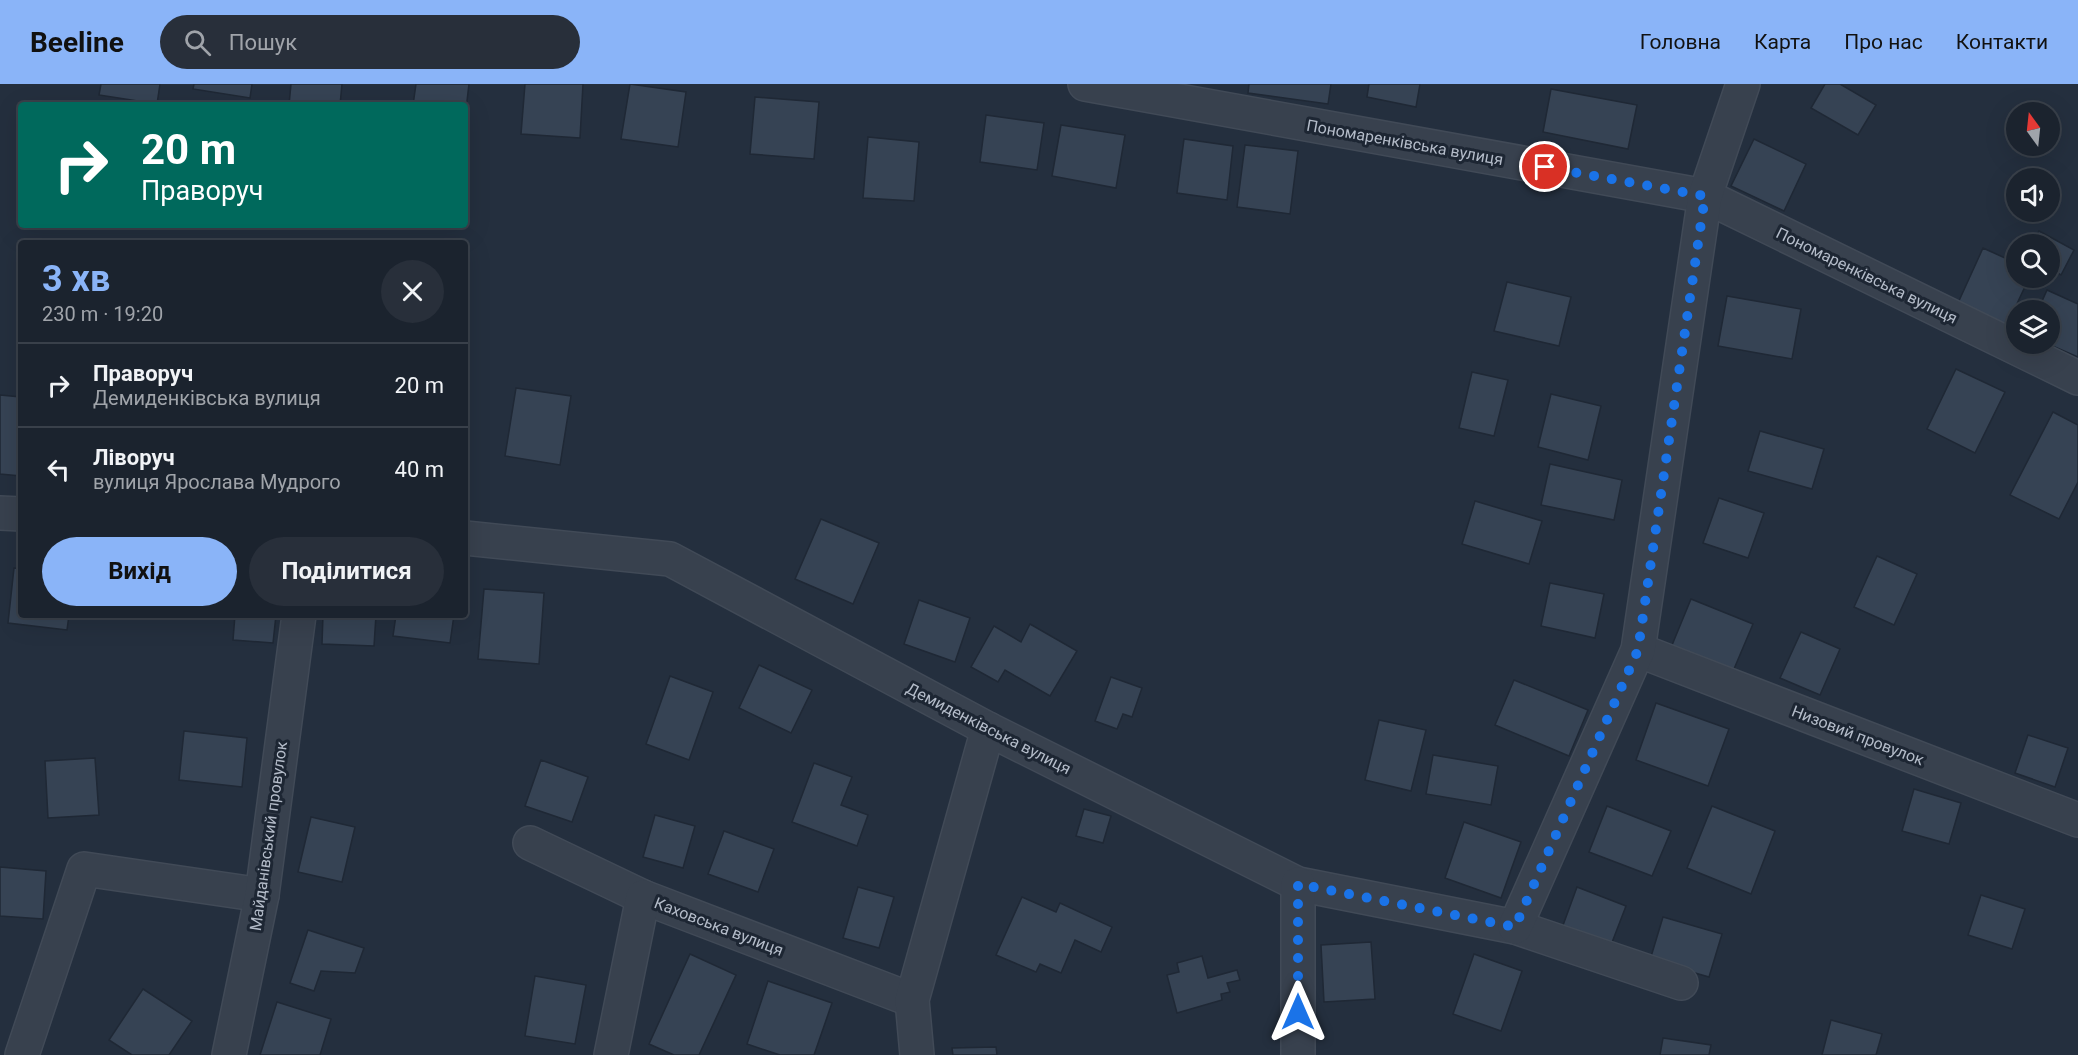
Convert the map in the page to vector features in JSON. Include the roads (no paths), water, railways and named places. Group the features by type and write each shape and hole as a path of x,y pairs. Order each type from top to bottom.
{"street":[{"name":"Пономаренківська вулиця","path":"1085,84 1705,196 2078,378"},
{"path":"1515,927 1638,650 1705,196 1743,84"},
{"path":"0,513 18,514"},
{"name":"Демиденківська вулиця","path":"468,538 670,559 988,729 1298,884 1515,927 1681,982"},
{"name":"Майданівський провулок","path":"229,1055 262,895 299,618"},
{"name":"Низовий провулок","path":"1638,650 2078,820"},
{"path":"917,1055 912,1000 988,729"},
{"name":"Каховська вулиця","path":"530,843 643,897 912,1000"},
{"path":"22,1055 84,869 262,895"},
{"path":"1298,884 1298,1055"},
{"path":"611,1055 643,897"}]}
